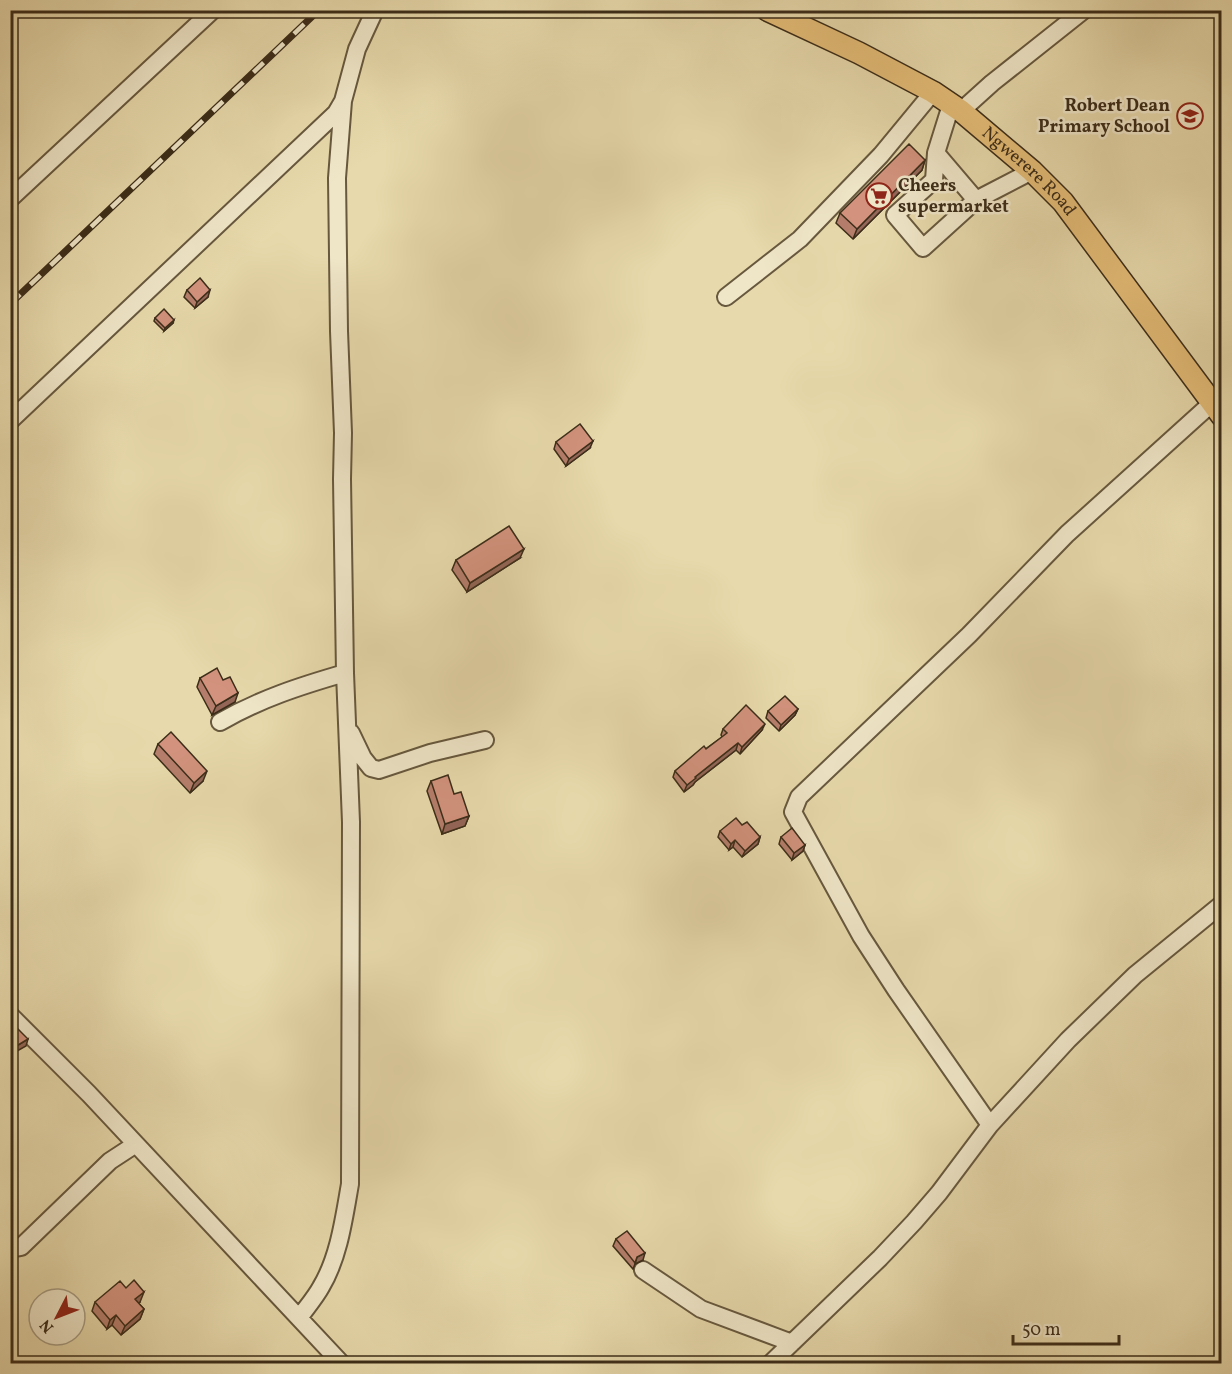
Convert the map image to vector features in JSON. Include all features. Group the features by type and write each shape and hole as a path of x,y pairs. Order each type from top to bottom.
{"main road":[{"name":"Ngwerere Road","path":"778,13 933,92 956,108 1032,171 1063,202 1217,410"}],"street":[{"path":"10,199 213,10"},
{"path":"299,1318 321,1288 326,1276 342,1230 350,1184 351,822 345,673 343,433 337,178 343,100 357,49 375,10"},
{"path":"1032,171 976,200 923,248 895,215 934,180 936,153 956,108 992,83 1084,10"},
{"path":"726,297 800,239 880,155 933,92"},
{"path":"10,421 336,113 343,100"},
{"path":"936,153 976,200"},
{"path":"990,1125 861,936 793,812 799,797 969,635 1067,534 1217,410"},
{"path":"220,722 249,705 309,683 345,673"},
{"path":"346,717 353,740 371,768 379,770 430,753 485,740"},
{"path":"770,1364 914,1222 990,1125 1059,1049 1135,975 1221,904"},
{"path":"10,1015 136,1144 342,1364"},
{"path":"10,1249 21,1247 110,1161 136,1144"},
{"path":"643,1270 701,1309 792,1343"}],"building":[{"name":"Cheers supermarket","path":"909,144 925,160 857,229 840,213"},
{"path":"200,278 210,290 197,302 187,290"},
{"path":"164,309 174,320 165,328 155,318"},
{"path":"580,424 593,441 569,459 556,442"},
{"path":"509,526 524,549 470,583 456,560"},
{"path":"217,668 223,680 230,677 238,693 216,706 200,678"},
{"path":"785,696 798,709 781,725 768,711"},
{"path":"746,705 765,724 742,747 738,743 687,785 675,771 704,746 706,749 727,733 723,729"},
{"path":"171,732 207,771 194,783 158,744"},
{"path":"448,775 454,794 461,792 469,816 445,824 431,781"},
{"path":"736,818 742,825 747,822 760,837 745,851 735,840 731,844 720,831"},
{"path":"792,828 805,845 794,853 781,837"},
{"path":"17,1028 28,1039 10,1050 10,1031"},
{"path":"627,1231 645,1253 637,1257 635,1263 616,1239"},
{"path":"134,1280 144,1292 135,1299 144,1309 125,1326 116,1315 110,1320 95,1302 120,1281 126,1288"}],"railway":[{"path":"10,304 319,10"}],"place":[{"name":"Robert Dean Primary School","path":"1190,116"},
{"name":"Cheers supermarket","path":"879,196"}]}
